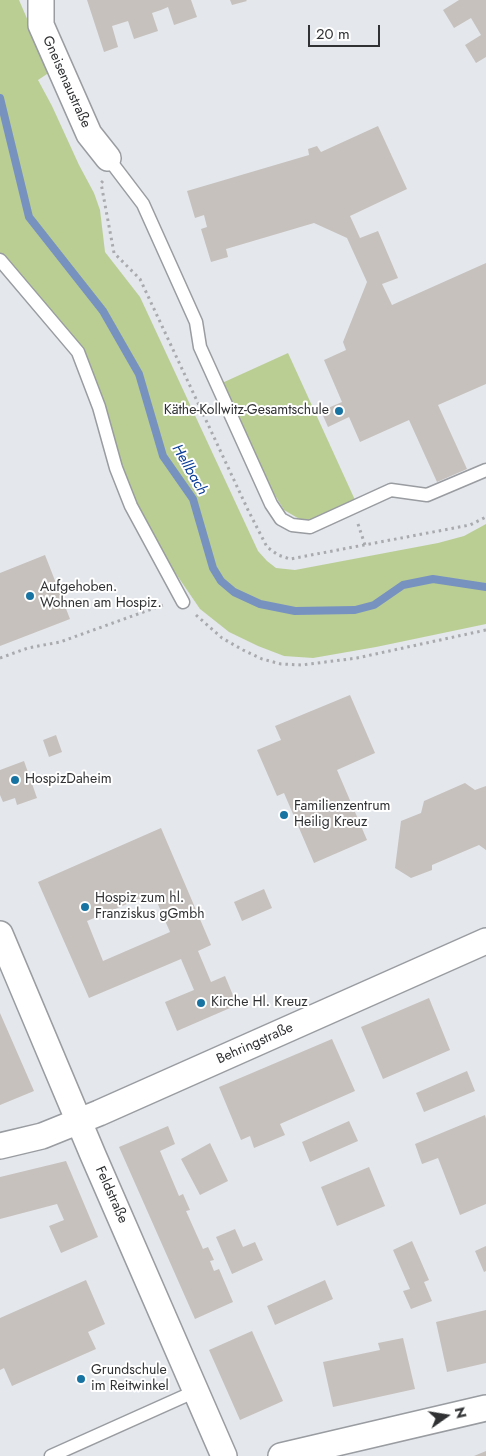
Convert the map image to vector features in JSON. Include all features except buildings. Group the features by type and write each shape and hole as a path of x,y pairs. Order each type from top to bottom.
{"street":[{"name":"Gneisenaustraße","path":"41,0 40,25 88,134 108,158"},
{"name":"Feldstraße","path":"0,934 224,1456"},
{"name":"Behringstraße","path":"0,1146 42,1136 79,1121 486,941"},
{"path":"281,1456 486,1408"}],"lane":[{"path":"108,158 143,204 196,322 200,347 240,456 281,518 292,525 310,527 352,511 391,490 427,495 486,470"},
{"path":"0,260 78,352 99,408 116,468 131,506 183,602"},
{"path":"51,1456 196,1391"}],"path":[{"path":"225,462 240,456"},
{"path":"360,528 365,545"},
{"path":"0,658 28,648 60,642 158,606 183,602 222,638 262,659 281,664 302,665 357,658 486,630"}],"green space":[{"path":"0,0 19,0 50,72 38,80 94,193 100,210 105,252 140,297 258,551 276,568 295,570 438,543 464,536 486,524 486,624 313,658 284,656 258,646 229,632 200,609 174,571 124,483 96,383 0,253"},
{"path":"288,353 355,500 306,521 284,510 273,492 222,383"}],"waterway":[{"name":"Hellbach","path":"0,98 29,217 103,311 139,374 163,456 193,499 213,568 221,581 234,592 260,604 295,611 355,610 374,605 403,585 433,579 486,587"}],"place":[{"name":"Käthe-Kollwitz-Gesamtschule","path":"339,411"},
{"name":"Aufgehoben. Wohnen am Hospiz.","path":"30,596"},
{"name":"HospizDaheim","path":"15,780"},
{"name":"Familienzentrum Heilig Kreuz","path":"284,815"},
{"name":"Hospiz zum hl. Franziskus gGmbh","path":"85,907"},
{"name":"Kirche Hl. Kreuz","path":"201,1003"},
{"name":"Grundschule im Reitwinkel","path":"81,1379"}]}
